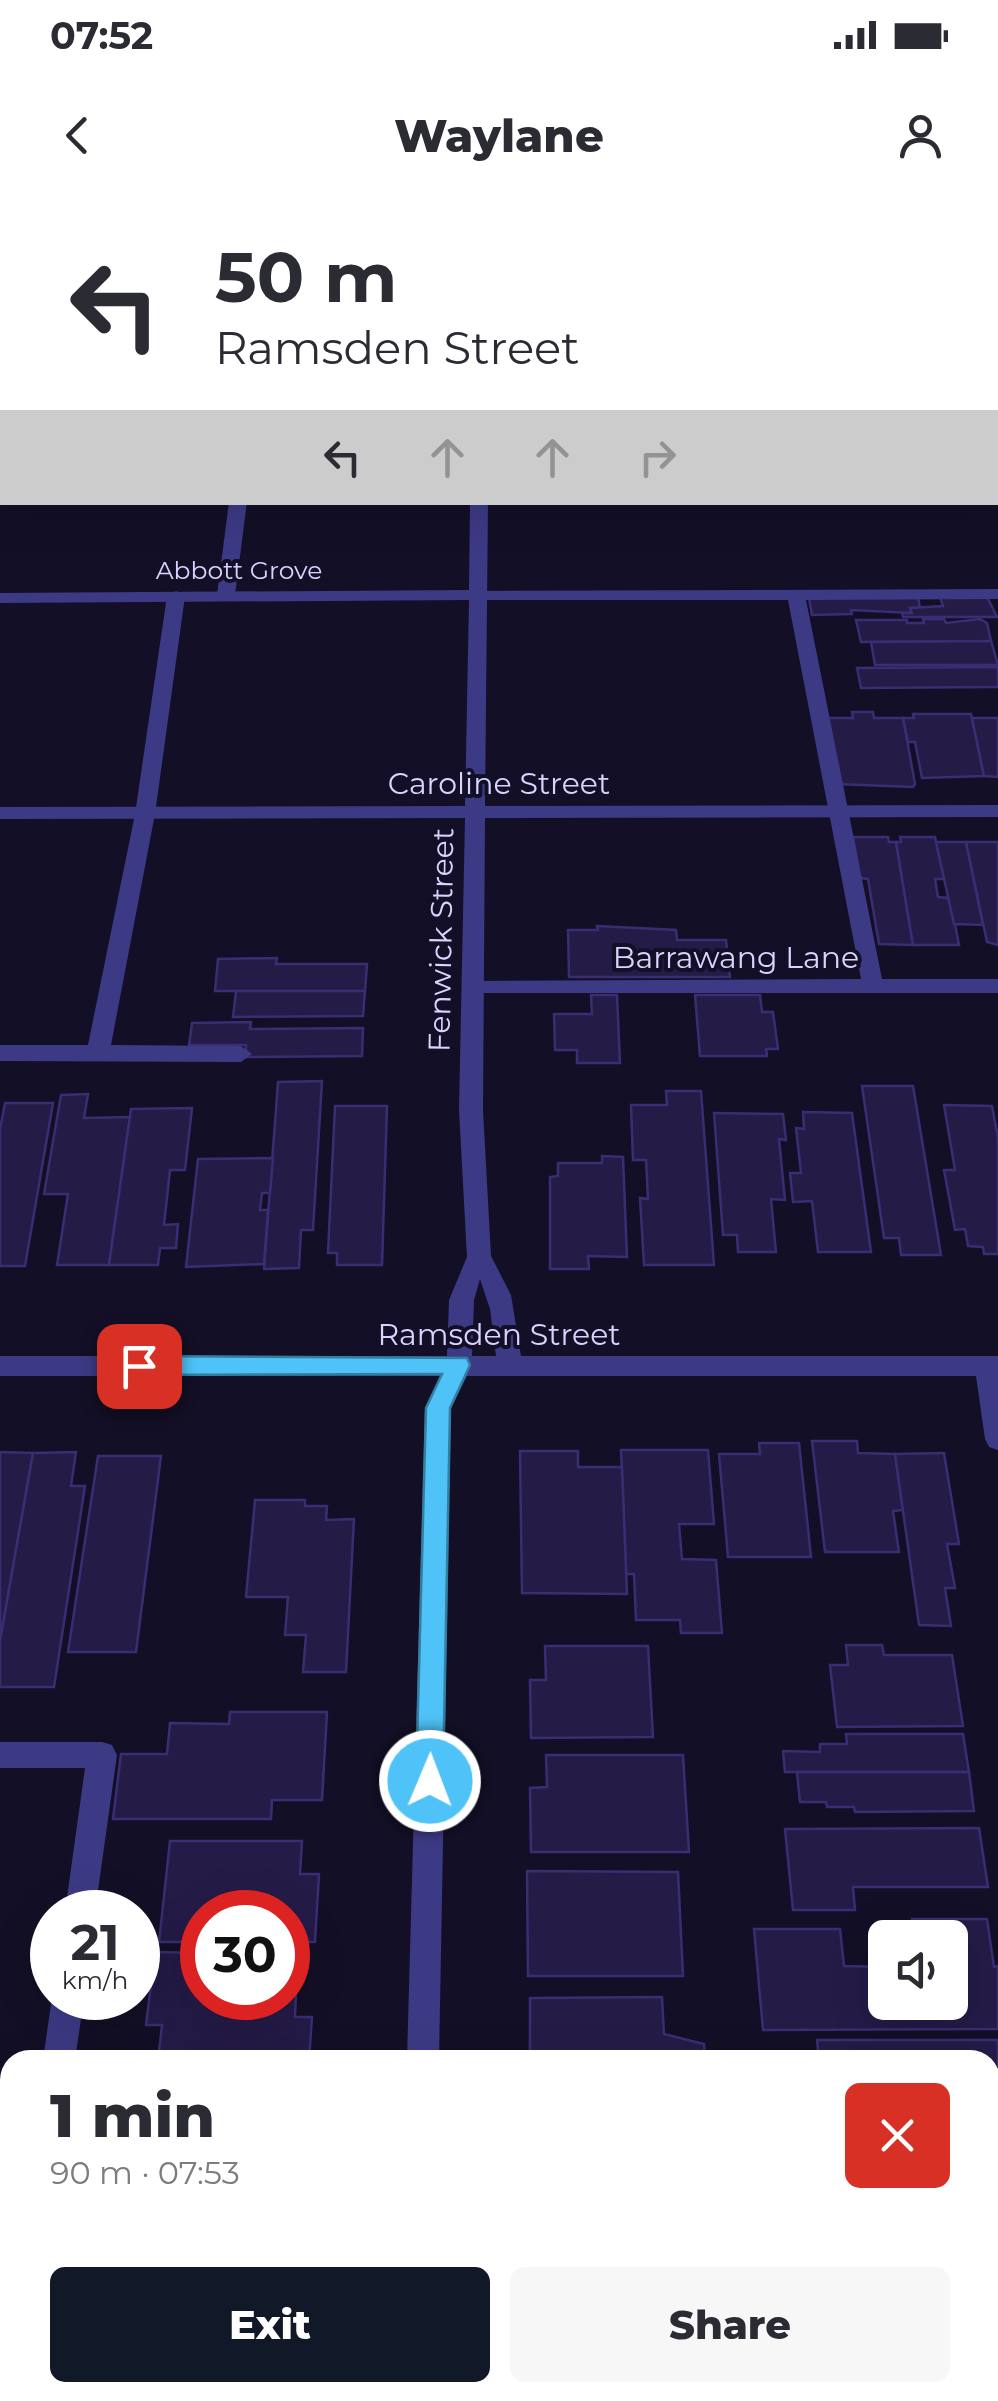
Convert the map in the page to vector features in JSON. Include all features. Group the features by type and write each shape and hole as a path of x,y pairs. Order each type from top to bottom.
{"street":[{"path":"226,595 238,505"},
{"name":"Fenwick Street","path":"458,1365 459,1298 466,1276 478,1258 471,1110 479,505"},
{"path":"796,594 872,987"},
{"name":"Abbott Grove","path":"0,598 998,594"},
{"path":"98,1053 145,814 176,596"},
{"name":"Caroline Street","path":"0,813 998,811"},
{"name":"Barrawang Lane","path":"473,988 998,986"},
{"path":"0,1053 241,1054"},
{"name":"Fenwick Street","path":"478,1258 490,1271 501,1298 510,1366"},
{"path":"423,2050 438,1408 458,1365"},
{"name":"Ramsden Street","path":"0,1366 992,1366"},
{"path":"992,1366 998,1439"},
{"path":"0,1755 102,1755 83,1890"},
{"path":"60,2050 65,2020"}],"building":[{"path":"918,597 920,608 910,608 912,613 851,610 852,614 812,615 809,598"},
{"path":"940,597 987,597 997,617 903,617 902,613 912,613 910,608 943,606"},
{"path":"923,619 944,619 946,623 980,619 987,623 991,641 861,642 856,620 924,623"},
{"path":"991,641 998,665 875,665 871,642"},
{"path":"998,667 998,687 861,688 857,668"},
{"path":"852,712 873,712 874,718 903,718 913,787 836,784 826,718 853,718"},
{"path":"913,714 971,714 984,776 922,778 915,742 908,742 903,718 914,718"},
{"path":"972,718 998,718 998,777 984,776"},
{"path":"853,837 888,837 889,842 896,842 913,945 879,944 868,879 860,878"},
{"path":"900,837 935,837 944,879 935,879 938,897 950,898 959,945 913,945 896,842 901,842"},
{"path":"936,842 966,842 983,925 954,924"},
{"path":"966,842 998,842 998,945 987,942"},
{"path":"597,926 676,930 677,940 726,940 730,977 569,977 568,930 598,930"},
{"path":"277,958 276,964 367,964 365,991 215,991 218,959"},
{"path":"236,991 365,991 363,1016 233,1017"},
{"path":"591,995 617,995 620,1063 577,1063 577,1050 555,1050 554,1014 592,1014"},
{"path":"695,995 760,995 762,1012 773,1012 778,1049 766,1049 767,1056 700,1056"},
{"path":"251,1022 250,1029 363,1028 362,1056 246,1057 246,1045 189,1045 192,1023"},
{"path":"322,1081 313,1230 301,1230 299,1268 264,1269 278,1082"},
{"path":"862,1086 913,1086 941,1255 901,1255 899,1238 884,1238"},
{"path":"666,1091 701,1091 714,1265 644,1265 640,1198 648,1199 646,1160 633,1160 631,1105 667,1105"},
{"path":"88,1094 84,1118 130,1117 109,1265 57,1265 68,1194 44,1194 61,1095"},
{"path":"5,1103 53,1103 25,1266 0,1266 0,1129"},
{"path":"944,1105 992,1106 998,1138 998,1254 984,1254 983,1247 968,1246 965,1229 955,1230 944,1170 955,1170"},
{"path":"335,1106 387,1106 382,1265 337,1265 337,1253 328,1253"},
{"path":"192,1108 185,1170 170,1170 164,1225 178,1224 176,1248 160,1248 158,1265 109,1265 131,1109"},
{"path":"803,1112 852,1113 871,1252 818,1252 812,1201 793,1202 790,1173 801,1173 796,1128 804,1129"},
{"path":"714,1113 783,1114 786,1140 779,1139 785,1200 771,1199 776,1252 738,1252 737,1235 723,1235"},
{"path":"602,1156 623,1157 627,1257 588,1256 589,1269 550,1269 550,1177 558,1176 558,1163 602,1163"},
{"path":"273,1158 270,1193 262,1193 260,1210 268,1210 264,1264 186,1267 198,1159"},
{"path":"812,1441 857,1441 858,1453 895,1454 903,1510 893,1511 899,1552 825,1552"},
{"path":"759,1443 799,1443 811,1557 728,1557 719,1454 760,1454"},
{"path":"621,1450 708,1450 714,1524 679,1524 682,1559 716,1560 722,1633 681,1633 680,1620 636,1620 634,1574 626,1574"},
{"path":"520,1451 578,1451 578,1467 622,1467 627,1594 522,1593"},
{"path":"0,1452 33,1453 0,1641"},
{"path":"76,1452 71,1486 85,1486 54,1687 0,1687 0,1641 33,1453"},
{"path":"944,1453 959,1544 947,1544 955,1588 945,1588 951,1626 919,1625 895,1454"},
{"path":"98,1456 161,1456 136,1652 68,1652"},
{"path":"255,1500 305,1500 305,1506 327,1506 326,1520 354,1519 346,1672 303,1672 306,1635 285,1635 288,1597 246,1597"},
{"path":"846,1645 882,1645 884,1655 952,1655 963,1726 837,1727 830,1665 848,1665"},
{"path":"545,1646 648,1646 653,1737 531,1738 530,1680 546,1680"},
{"path":"230,1712 327,1712 322,1800 272,1800 271,1819 113,1819 121,1754 167,1754 170,1723 229,1724"},
{"path":"846,1734 963,1734 969,1772 785,1772 783,1751 820,1752 820,1744 847,1744"},
{"path":"546,1755 683,1755 689,1852 531,1852 530,1788 547,1787"},
{"path":"797,1772 969,1772 974,1811 855,1812 854,1807 800,1802"},
{"path":"979,1828 988,1887 853,1887 855,1910 793,1910 785,1829"},
{"path":"170,1841 302,1841 300,1874 319,1874 315,1942 310,1942 310,1890 180,1890 180,1942 160,1942"},
{"path":"527,1871 678,1872 683,1976 528,1976"},
{"path":"987,1919 994,1967 998,1966 998,2029 763,2030 754,1929 840,1929 844,1966 868,1967 868,2020 968,2020 968,1920 912,1920"},
{"path":"160,1952 180,1953 180,2020 312,2017 310,2050 159,2050 162,2025 146,2025 147,2020 160,2020"},
{"path":"662,1997 664,2034 704,2044 704,2050 530,2050 530,1998"},
{"path":"817,2040 998,2040 998,2050 818,2050"}],"route":[{"path":"139,1366 458,1365 438,1408 430,1781"}]}
